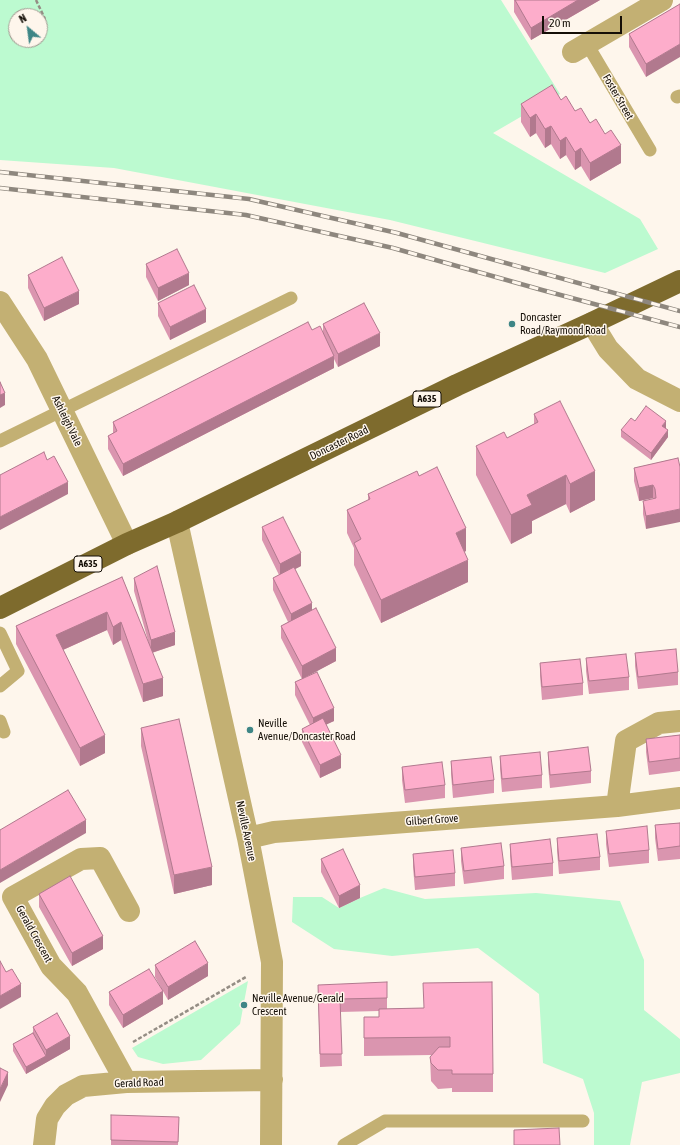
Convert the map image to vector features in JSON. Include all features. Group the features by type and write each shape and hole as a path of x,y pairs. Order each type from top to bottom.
{"highway":[{"name":"Doncaster Road","path":"0,608 127,544 177,522 457,385 680,281"}],"street":[{"name":"Foster Street","path":"580,48 662,0"},
{"name":"Ashleigh Vale","path":"0,302 37,359 127,544"},
{"path":"592,323 608,349 637,379 680,402"},
{"name":"Neville Avenue","path":"177,522 248,838 272,962 271,1145"},
{"path":"617,806 626,741 659,723 680,721"},
{"name":"Gilbert Grove","path":"248,838 274,832 617,806 680,798"},
{"name":"Gerald Crescent","path":"126,1082 77,993 51,966 13,897 81,859 100,858 129,911"},
{"name":"Gerald Road","path":"44,1145 47,1119 54,1106 66,1094 82,1086 126,1082 272,1080"}],"lane":[{"name":"Foster Street","path":"580,48 650,150"},
{"path":"0,441 291,298"},
{"path":"0,633 18,671 0,686"},
{"path":"344,1145 385,1121 584,1121"}],"path":[{"path":"111,1054 272,962"}],"green space":[{"path":"0,0 501,0 560,94 493,133 640,219 658,249 605,273 390,220 114,168 0,160"},
{"path":"384,888 425,899 536,893 620,901 644,960 644,1010 680,1039 680,1073 642,1082 630,1145 594,1145 594,1113 583,1079 543,1063 539,994 478,948 392,956 334,949 292,922 293,897 322,897 339,908"},
{"path":"248,981 240,1024 201,1060 163,1064 138,1057 132,1048"}],"building":[{"path":"515,0 578,0 531,28"},
{"path":"680,4 680,44 646,64 629,34"},
{"path":"552,85 561,100 566,96 575,111 581,108 590,123 596,119 605,134 611,130 621,145 590,163 581,148 575,152 566,137 560,141 551,126 545,129 536,114 530,118 521,104"},
{"path":"177,249 189,273 158,288 146,264"},
{"path":"62,257 79,291 44,308 28,275"},
{"path":"194,285 206,309 170,327 158,303"},
{"path":"364,303 380,333 338,354 323,324"},
{"path":"308,322 312,330 320,326 334,356 123,464 108,436 117,431 113,422"},
{"path":"0,382 5,393 0,395"},
{"path":"560,401 595,471 570,484 566,475 527,495 532,505 511,515 476,446 504,432 507,438 538,422 534,414"},
{"path":"646,406 666,421 662,426 668,430 651,453 621,430 631,418 635,421"},
{"path":"44,452 47,460 54,456 68,482 0,517 0,475"},
{"path":"678,458 680,467 680,509 646,516 643,501 656,498 655,489 653,485 639,488 634,468"},
{"path":"437,467 466,528 456,533 468,560 381,600 354,543 361,539 347,510 370,499 368,494 417,471 419,476"},
{"path":"283,517 301,553 280,564 262,527"},
{"path":"157,566 175,632 151,640 134,578"},
{"path":"294,567 312,603 291,614 273,578"},
{"path":"122,577 163,678 143,684 121,622 113,627 107,612 56,635 105,735 80,748 16,626"},
{"path":"316,608 336,648 302,666 281,626"},
{"path":"676,649 678,672 638,677 635,653"},
{"path":"626,654 629,677 589,681 586,658"},
{"path":"580,659 583,683 542,687 540,663"},
{"path":"317,672 334,708 313,718 295,682"},
{"path":"323,718 341,755 320,765 302,729"},
{"path":"179,719 212,867 174,875 141,728"},
{"path":"680,735 680,758 649,762 646,739"},
{"path":"588,747 591,771 550,775 548,752"},
{"path":"540,752 542,775 502,779 500,756"},
{"path":"491,757 494,780 453,785 451,761"},
{"path":"442,762 445,785 405,790 402,767"},
{"path":"68,790 86,820 0,870 0,830"},
{"path":"680,823 680,846 658,849 655,825"},
{"path":"647,826 649,850 609,854 606,831"},
{"path":"597,834 600,857 559,861 557,838"},
{"path":"550,839 553,863 512,867 510,844"},
{"path":"501,843 504,866 464,871 461,848"},
{"path":"343,849 360,885 339,896 321,859"},
{"path":"453,850 455,873 415,877 413,854"},
{"path":"70,876 103,936 72,953 39,894"},
{"path":"195,941 208,963 168,987 155,965"},
{"path":"0,961 6,972 12,969 21,984 0,996"},
{"path":"149,969 163,991 123,1015 109,992"},
{"path":"387,982 387,998 340,999 342,1054 320,1054 318,985"},
{"path":"492,982 493,1074 452,1074 452,1070 438,1070 431,1063 430,1057 439,1047 450,1047 450,1037 364,1038 364,1017 379,1017 379,1009 424,1008 423,983"},
{"path":"57,1013 70,1036 46,1050 33,1027"},
{"path":"33,1033 46,1056 26,1067 13,1044"},
{"path":"0,1068 8,1072 0,1089"},
{"path":"111,1115 179,1117 178,1142 111,1140"},
{"path":"559,1128 560,1145 514,1145 514,1130"}],"railway":[{"path":"0,172 249,199 397,233 680,311"},
{"path":"0,188 246,215 393,248 680,327"}],"place":[{"name":"Doncaster Road/Raymond Road","path":"512,324"},
{"name":"Neville Avenue/Doncaster Road","path":"250,730"},
{"name":"Neville Avenue/Gerald Crescent","path":"244,1005"}]}
